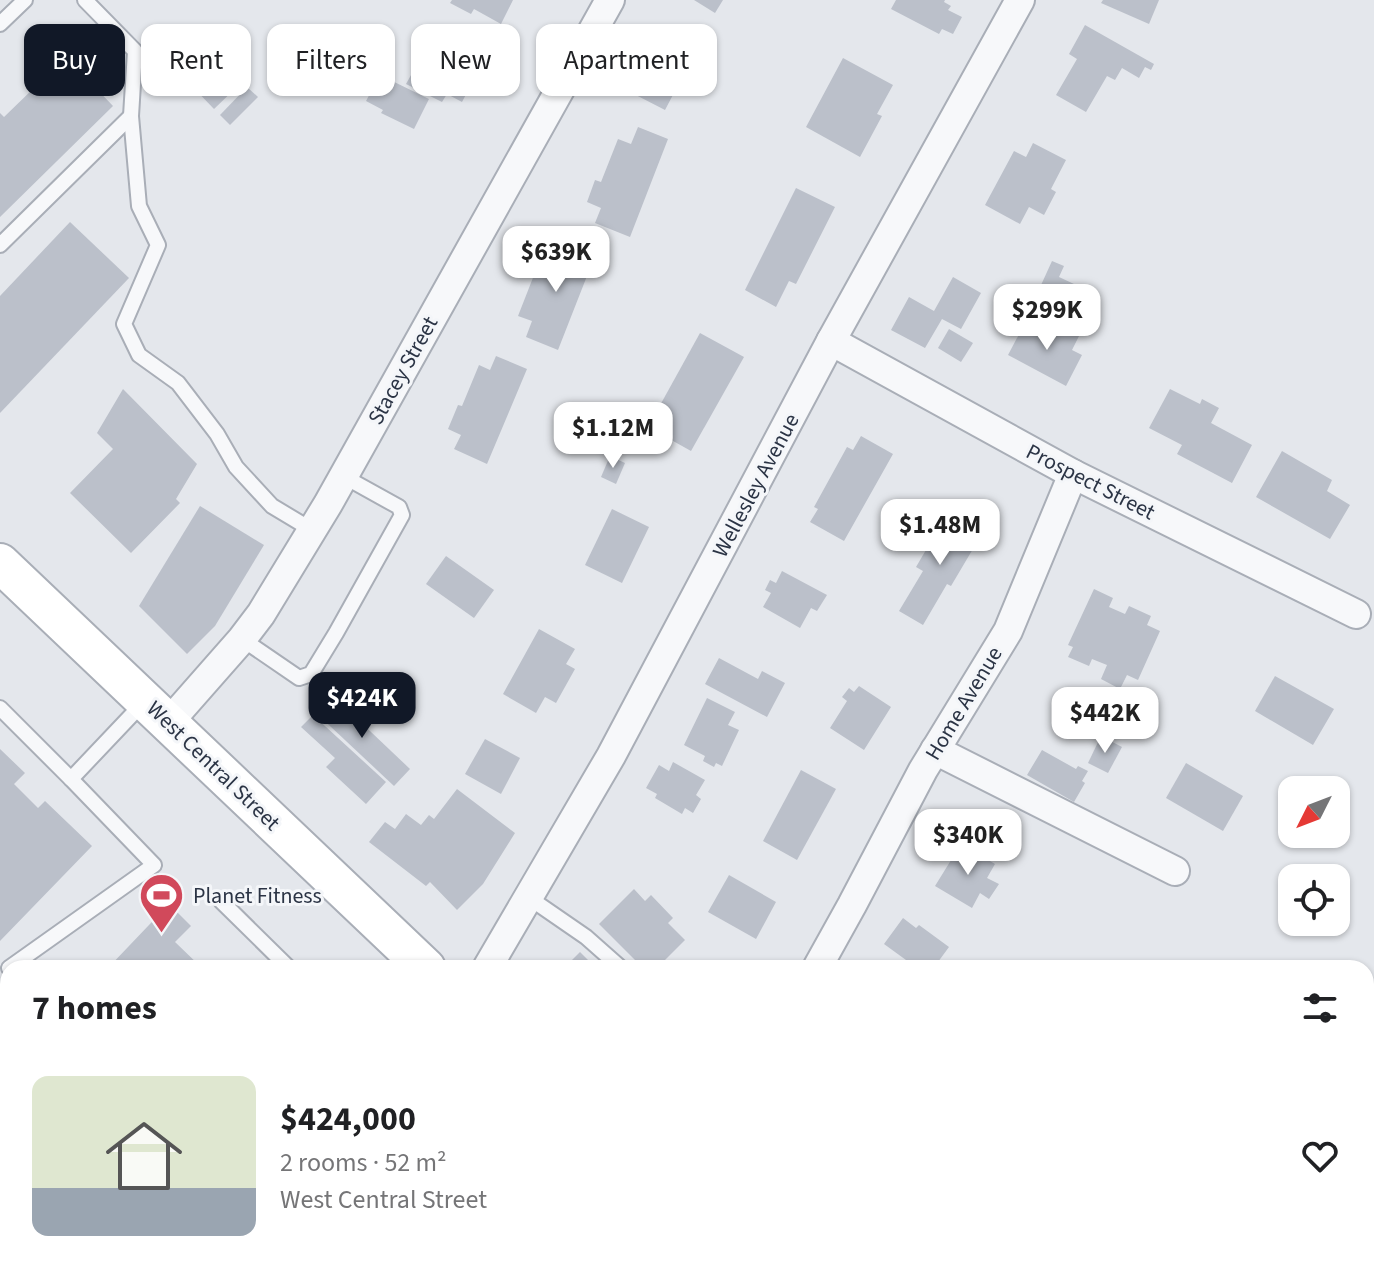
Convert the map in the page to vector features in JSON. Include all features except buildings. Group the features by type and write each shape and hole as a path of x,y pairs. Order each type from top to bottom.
{"main road":[{"name":"West Central Street","path":"0,563 418,960"}],"street":[{"name":"Stacey Street","path":"158,711 242,639 261,614 343,476 610,0"},
{"name":"Wellesley Avenue","path":"492,960 611,756 831,341 1020,0"},
{"name":"Prospect Street","path":"831,341 1073,474 1356,614"},
{"name":"Home Avenue","path":"821,960 935,750 1008,631 1073,474"},
{"path":"935,750 1175,871"}],"lane":[{"path":"0,24 25,0"},
{"path":"85,0 135,51 131,116 139,206 158,245 124,324 139,355 178,383 217,434 236,467 272,506 312,530"},
{"path":"0,245 131,116"},
{"path":"242,639 299,678 311,674 402,515 399,507 343,476"},
{"path":"0,708 154,865 20,960"},
{"path":"71,779 158,711"},
{"path":"528,897 586,937 612,960"},
{"path":"221,901 281,960"}],"place":[{"name":"Planet Fitness","path":"162,934"}]}
